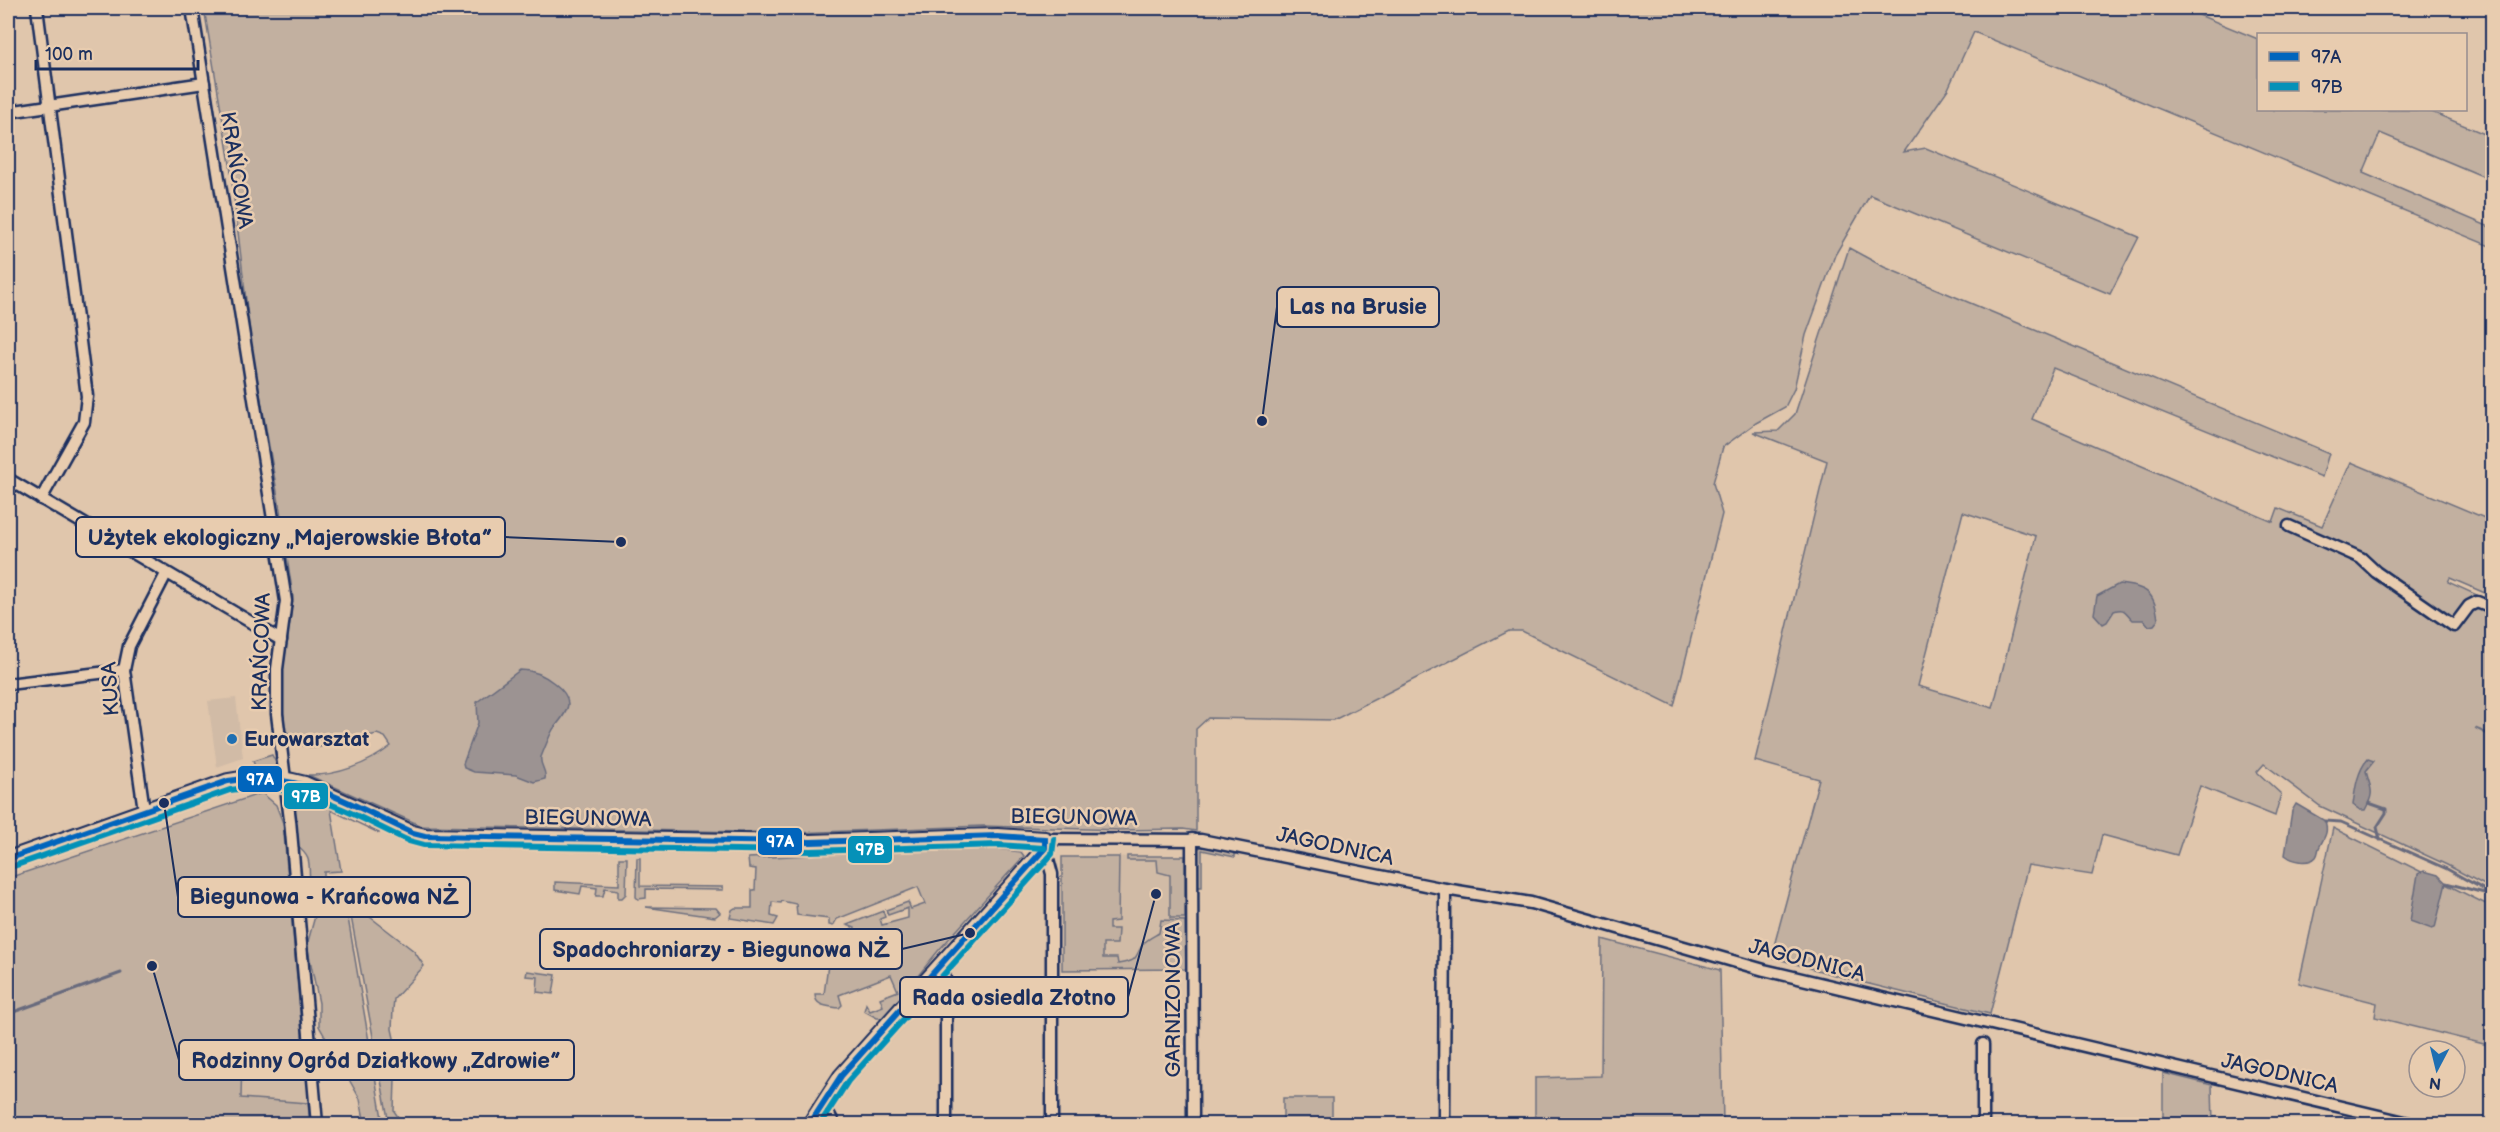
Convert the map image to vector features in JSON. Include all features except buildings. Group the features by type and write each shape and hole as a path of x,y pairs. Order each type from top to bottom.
{"street":[{"path":"37,8 87,396 84,422 41,499"},
{"name":"KRAŃCOWA","path":"192,8 286,601 277,669 276,702 317,1125"},
{"path":"8,112 204,83"},
{"path":"8,479 281,640"},
{"path":"2289,526 2361,558 2376,572 2454,626 2469,606 2477,602 2493,608"},
{"name":"KUSA","path":"144,810 124,670 129,646 166,574"},
{"path":"8,684 124,670"},
{"name":"BIEGUNOWA","path":"8,859 228,781 250,778 285,779 311,787 421,835 811,842 998,836 1045,844 1192,839"},
{"name":"JAGODNICA","path":"1192,839 1557,910 1772,972 2413,1125"},
{"name":"GARNIZONOWA","path":"1192,839 1193,1125"},
{"path":"810,1125 841,1076 1045,844"},
{"path":"1045,844 1052,874 1052,1125"},
{"path":"1444,1125 1445,889"},
{"path":"941,964 945,983 946,1125"},
{"path":"1983,1044 1983,1125"},
{"path":"823,1104 834,1125"}],"shaded area":[{"path":"204,8 2182,8 2257,39 2257,111 2429,111 2492,137 2492,180 2380,133 2363,173 2492,228 2492,247 1974,32 1948,89 1904,152 1926,148 2139,237 2110,294 1870,195 1835,255 1806,335 1794,389 1785,407 1756,423 1723,447 1713,483 1722,514 1674,706 1522,631 1509,631 1334,720 1208,718 1196,729 1196,831 983,826 794,833 422,826 308,775 352,768 391,746 385,737 377,734 315,748 301,745 285,730 281,686 293,597 251,343 230,164"},
{"path":"1849,248 1884,267 2329,453 2322,477 2053,368 2032,419 2273,522 2278,508 2322,526 2351,462 2492,521 2492,596 2450,578 2448,582 2492,602 2492,735 2475,728 2492,737 2492,889 2447,865 2320,806 2264,764 2257,772 2281,794 2275,816 2200,786 2177,855 2102,835 2092,875 2028,865 1990,1014 1771,957 1819,779 1755,761 1827,461 1753,432 1778,431 1795,414","holes":["1963,512 2036,536 1993,708 1918,686"]},
{"path":"2119,584 2143,589 2152,597 2158,620 2154,625 2149,626 2144,620 2133,620 2121,610 2114,611 2103,624 2094,614 2097,596"},
{"path":"520,670 534,672 554,683 568,700 566,710 553,730 541,757 545,779 534,782 516,775 474,772 464,768 463,764 478,723 477,702"},
{"path":"236,698 243,758 217,767 208,701"},
{"path":"272,755 277,765 276,771 257,772 253,761"},
{"path":"2368,759 2374,761 2366,771 2371,794 2365,810 2360,810 2353,805 2359,775"},
{"path":"298,788 380,825 379,833 331,810 341,871 324,872 324,879 310,882 308,858 297,846 292,791"},
{"path":"262,793 276,805 283,823 304,1055 242,1056 241,1098 308,1103 310,1124 8,1124 8,878"},
{"path":"2296,804 2325,821 2326,825 2325,835 2317,855 2309,861 2292,859 2285,855 2292,811"},
{"path":"2333,828 2492,907 2492,1046 2375,1017 2377,1003 2299,983"},
{"path":"1202,845 1235,852 1235,857 1202,850 1202,887 1198,887 1198,849"},
{"path":"980,847 1021,852 1024,856 938,951 884,1018 877,1018 864,1011 866,1004 870,1011 883,1006 880,998 898,991 891,975 839,995 842,1005 839,1008 823,1005 817,1001 815,994 824,994 831,943 823,941 831,938 835,941 834,951 851,953 855,928 847,925 883,911 885,917 880,919 882,925 908,918 908,908 888,915 886,910 908,902 911,909 925,904 918,887 837,919 833,926 829,925 829,919 797,915 796,904 782,901 781,903 772,902 771,916 778,918 774,925 730,918 735,908 752,908 752,890 755,890 756,869 749,868 748,858"},
{"path":"1127,856 1185,856 1185,918 1170,918 1170,875 1158,872 1157,860 1127,860"},
{"path":"1185,856 1186,969 1062,970 1062,857"},
{"path":"1062,857 1119,857 1118,921 1109,922 1109,929 1118,929 1117,944 1103,944 1103,958 1117,958 1118,964 1133,960 1143,944 1159,933 1161,920 1185,921 1186,969 1062,970"},
{"path":"619,858 627,858 626,894 622,898 618,898 618,890 605,888 603,896 596,896 597,888 582,886 580,894 555,890 555,882 619,885"},
{"path":"637,858 640,858 640,886 723,887 723,890 646,889 646,898 638,899 636,897"},
{"path":"2424,871 2438,875 2446,883 2435,928 2432,929 2410,921 2418,874"},
{"path":"340,892 345,900 383,1124 365,1124 360,1099 319,1026 319,1003 307,945 319,893"},
{"path":"348,900 414,951 424,966 394,999 392,1029 396,1047 394,1111 403,1124 389,1124"},
{"path":"646,907 716,908 720,913 715,917"},
{"path":"1602,939 1720,970 1723,1124 1535,1124 1535,1078 1601,1076"},
{"path":"527,971 556,975 553,994 537,992 538,977 526,976"},
{"path":"241,1056 304,1056 308,1103 241,1098"},
{"path":"2163,1073 2212,1085 2213,1124 2163,1124"},
{"path":"1283,1098 1332,1098 1332,1124 1283,1124"}],"waterway":[{"path":"2369,803 2386,809 2377,827 2380,840"},
{"path":"2325,821 2341,822 2447,869 2492,894"},
{"path":"2446,883 2492,895"},
{"path":"8,1014 121,973"}],"transit line":[{"name":"97A","path":"8,859 228,781 254,779 278,780 324,792 413,833 425,836 811,842 998,836 1045,839"},
{"name":"97B","path":"11,867 230,790 255,788 301,794 323,801 409,841 424,845 811,851 998,845 1044,848"},
{"name":"97A","path":"810,1124 841,1076 1045,848 1045,839"},
{"name":"97B","path":"820,1124 848,1081 1052,854 1054,839"}],"place":[{"name":"Las na Brusie","path":"1262,421"},
{"name":"Użytek ekologiczny „Majerowskie Błota”","path":"621,542"},
{"name":"Eurowarsztat","path":"232,739"},
{"name":"Biegunowa - Krańcowa NŻ","path":"164,803"},
{"name":"Rada osiedla Złotno","path":"1156,894"},
{"name":"Spadochroniarzy - Biegunowa NŻ","path":"970,933"},
{"name":"Rodzinny Ogród Działkowy „Zdrowie”","path":"152,966"}]}
